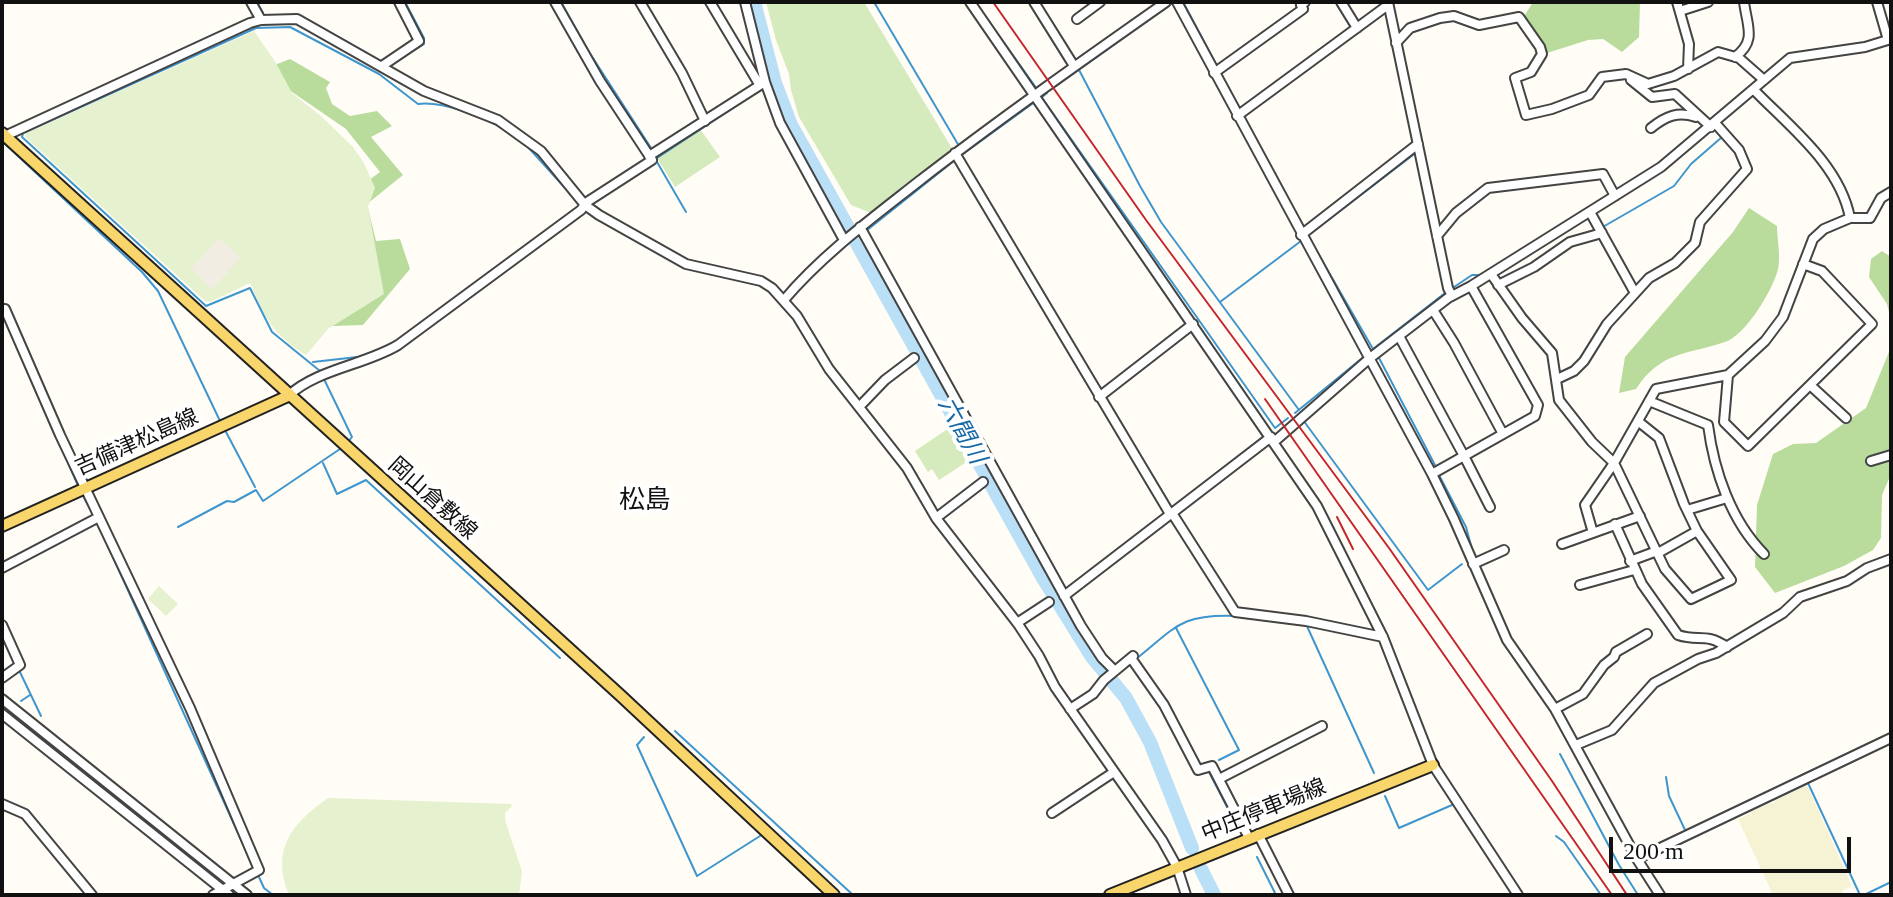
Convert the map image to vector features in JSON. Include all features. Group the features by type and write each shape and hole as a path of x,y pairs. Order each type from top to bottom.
{"main road":[{"name":"岡山倉敷線","path":"4,134 288,396 620,695 834,895"},
{"name":"吉備津松島線","path":"2,526 288,396"},
{"name":"中庄停車場線","path":"1110,895 1433,765"}],"street":[{"path":"251,2 261,20"},
{"path":"384,67 419,41 399,2"},
{"path":"288,396 324,376 378,357 398,345 585,205 652,160 652,154 600,81 555,2"},
{"path":"640,2 682,73 705,121"},
{"path":"710,2 764,84"},
{"path":"745,2 764,84 785,135 846,239"},
{"path":"970,2 1038,96 1324,519 1383,637 1433,765 1518,895"},
{"path":"1034,2 1076,65"},
{"path":"1077,19 1100,2"},
{"path":"784,300 801,279 846,239 1076,65 1166,2"},
{"path":"1177,2 1436,472 1507,640 1555,709 1660,895"},
{"path":"1217,70 1303,9 1301,5 1305,2"},
{"path":"1341,2 1357,28"},
{"path":"1688,69 1689,44 1678,6 1708,2"},
{"path":"1735,57 1750,42 1744,2"},
{"path":"1063,594 1270,436 1301,418 1372,354 1433,310 1450,292 1471,286 1661,167 1790,58 1865,47 1890,39 1877,2"},
{"path":"1240,114 1390,5 1450,292"},
{"path":"1396,43 1410,28 1440,18 1454,16 1479,25 1519,17 1542,54 1531,72 1515,78 1526,115 1589,95 1602,77 1626,74 1648,84 1688,69 1718,52 1735,57 1764,80"},
{"path":"4,134 261,20 297,19 424,91 498,120 530,141 551,160 585,205 670,258 761,281 784,300 797,316 829,369 907,468 936,518 1017,623 1070,709 1162,840 1177,867 1186,895"},
{"path":"1626,74 1652,97 1675,94 1701,119"},
{"path":"652,154 764,84"},
{"path":"1754,90 1823,162 1847,205 1850,218"},
{"path":"1557,379 1574,371 1584,361 1607,324 1649,278 1675,263 1695,243 1700,222 1747,169 1739,150 1713,125 1701,119 1678,114 1662,119 1651,128"},
{"path":"1304,235 1418,144"},
{"path":"959,153 1171,512 1235,612 1306,621 1383,637"},
{"path":"1437,236 1456,213 1488,188 1603,174 1615,196"},
{"path":"1593,533 1585,505 1614,463 1656,389 1728,375 1765,341 1783,317 1813,239 1824,229 1850,218 1870,218 1881,198 1891,192"},
{"path":"1590,212 1635,293"},
{"path":"861,230 1063,594 1113,671"},
{"path":"1498,285 1534,267 1570,242 1600,230"},
{"path":"1728,375 1724,422 1748,446 1872,324 1822,271 1803,264"},
{"path":"1491,274 1552,353 1559,400 1592,442 1614,463 1665,569 1691,599 1731,580 1697,531 1659,438 1639,422"},
{"path":"1436,472 1535,416 1538,405 1471,286"},
{"path":"2,309 5,309 82,490 190,708 259,870 226,893 213,895"},
{"path":"1433,310 1503,434"},
{"path":"1101,395 1193,324"},
{"path":"1399,336 1490,507"},
{"path":"860,406 885,380 914,358"},
{"path":"1810,385 1846,418"},
{"path":"1649,401 1708,425 1727,498 1751,541 1764,554"},
{"path":"1871,461 1891,455"},
{"path":"936,518 983,482"},
{"path":"1687,510 1727,498"},
{"path":"1562,544 1640,516"},
{"path":"2,568 96,519"},
{"path":"1615,524 1632,566 1678,635 1684,638 1712,637 1727,647"},
{"path":"1580,585 1632,566 1697,531"},
{"path":"1473,564 1504,550"},
{"path":"1576,745 1612,730 1654,683 1727,647 1783,613 1800,597 1847,581 1867,568 1891,559"},
{"path":"1017,623 1049,602"},
{"path":"2,625 18,667 2,678"},
{"path":"1555,709 1583,694 1616,652 1647,634"},
{"path":"1070,709 1093,694 1113,671 1133,659 1164,705 1198,770 1212,766 1289,895"},
{"path":"2,699 247,895"},
{"path":"2,714 226,893"},
{"path":"1219,779 1322,726"},
{"path":"1637,859 1890,741"},
{"path":"1052,813 1114,772"},
{"path":"2,804 25,814 92,895"}],"shaded area":[{"path":"219,238 241,258 212,289 191,269"},
{"path":"1807,785 1852,886 1842,891 1843,895 1773,895 1738,819 1749,814 1752,817 1750,812 1775,803 1774,800"}],"green space":[{"path":"766,2 864,2 953,150 871,213 851,205 799,117"},
{"path":"1533,2 1640,2 1639,37 1622,52 1603,39 1588,40 1547,53 1523,18"},
{"path":"254,31 292,93 353,147 375,188 368,207 384,294 328,329 306,355 271,325 250,283 210,302 205,301 25,137 26,133"},
{"path":"290,59 330,82 326,88 332,104 350,116 377,111 392,126 371,137 403,175 367,204 376,241 400,239 410,269 363,325 305,327 262,70","holes":["279,83 346,129 380,172 351,193"]},
{"path":"700,129 720,157 675,187 657,158"},
{"path":"1749,208 1777,226 1778,269 1757,311 1733,338 1675,356 1655,367 1636,389 1619,393 1625,357 1733,232"},
{"path":"1882,251 1891,257 1891,320 1887,304 1869,277 1871,259"},
{"path":"1891,347 1891,474 1882,495 1881,538 1873,550 1844,566 1775,593 1755,567 1757,505 1773,454 1793,444 1816,443 1866,408"},
{"path":"949,428 968,461 939,480 932,469 928,472 915,451"},
{"path":"159,586 178,604 166,616 148,599"},
{"path":"328,798 511,804 505,813 505,820 522,871 519,895 289,895 284,879 283,851 304,817"}],"waterway":[{"path":"257,2 263,13"},
{"path":"400,59 424,44 424,38 405,2"},
{"path":"561,2 589,52 653,151"},
{"path":"715,2 759,76"},
{"name":"六間川","path":"754,2 775,83 791,125 1043,578 1092,657 1126,698 1150,742 1192,848"},
{"path":"874,2 959,146"},
{"path":"975,2 1037,89"},
{"path":"1183,2 1218,68"},
{"path":"1056,86 1171,4"},
{"path":"320,371 272,332 250,288 206,306 22,137 23,133 256,28 290,27 379,74 418,104 463,111 505,130"},
{"path":"1078,68 1161,222 1299,410"},
{"path":"1221,74 1240,111"},
{"path":"1041,98 1047,93"},
{"path":"1040,95 1275,428 1288,418"},
{"path":"686,212 657,158 748,98"},
{"path":"963,154 1036,101"},
{"path":"1243,116 1252,132"},
{"path":"1601,228 1674,186 1691,164 1722,137"},
{"path":"2,141 142,272 158,291 220,421"},
{"path":"527,146 576,200"},
{"path":"961,155 1014,244"},
{"path":"1306,237 1413,155"},
{"path":"866,231 955,160"},
{"path":"1220,302 1301,241"},
{"path":"1543,256 1565,242"},
{"path":"1312,243 1373,349 1445,293"},
{"path":"1451,289 1472,275 1478,275"},
{"path":"1295,413 1366,355"},
{"path":"313,362 366,356"},
{"path":"1378,356 1436,467"},
{"path":"323,377 352,437 348,442"},
{"path":"1303,420 1428,590 1462,564"},
{"path":"226,432 255,487"},
{"path":"56,435 79,488"},
{"path":"1172,508 1264,436"},
{"path":"178,527 227,501 234,502 256,490 263,501 340,449"},
{"path":"1144,462 1172,508"},
{"path":"323,463 337,494 366,480 560,658"},
{"path":"1438,473 1466,527 1472,549"},
{"path":"82,494 94,516"},
{"path":"1111,555 1166,512"},
{"path":"97,522 243,844"},
{"path":"1136,659 1181,624 1203,617 1236,616"},
{"path":"1306,624 1374,773"},
{"path":"1176,628 1239,750 1219,760"},
{"path":"1112,679 1131,663"},
{"path":"18,668 41,716"},
{"path":"21,701 30,695"},
{"path":"675,731 853,895"},
{"path":"644,737 637,745 697,876 760,836"},
{"path":"1560,754 1638,895"},
{"path":"1209,772 1239,830"},
{"path":"1666,777 1669,796 1686,832"},
{"path":"1693,837 1808,783 1860,895"},
{"path":"1385,796 1399,828 1452,805"},
{"path":"1556,836 1564,842 1601,895"},
{"path":"1257,857 1276,895"},
{"name":"六間川","path":"1201,869 1214,895"},
{"path":"258,875 264,888 273,895"},
{"path":"1864,895 1891,882"}],"railway":[{"path":"993,2 1146,220 1389,548 1552,781 1627,895"},
{"path":"1265,399 1612,895"},
{"path":"1337,517 1353,549"}],"district":[{"name":"松島","path":"645,501"}]}
